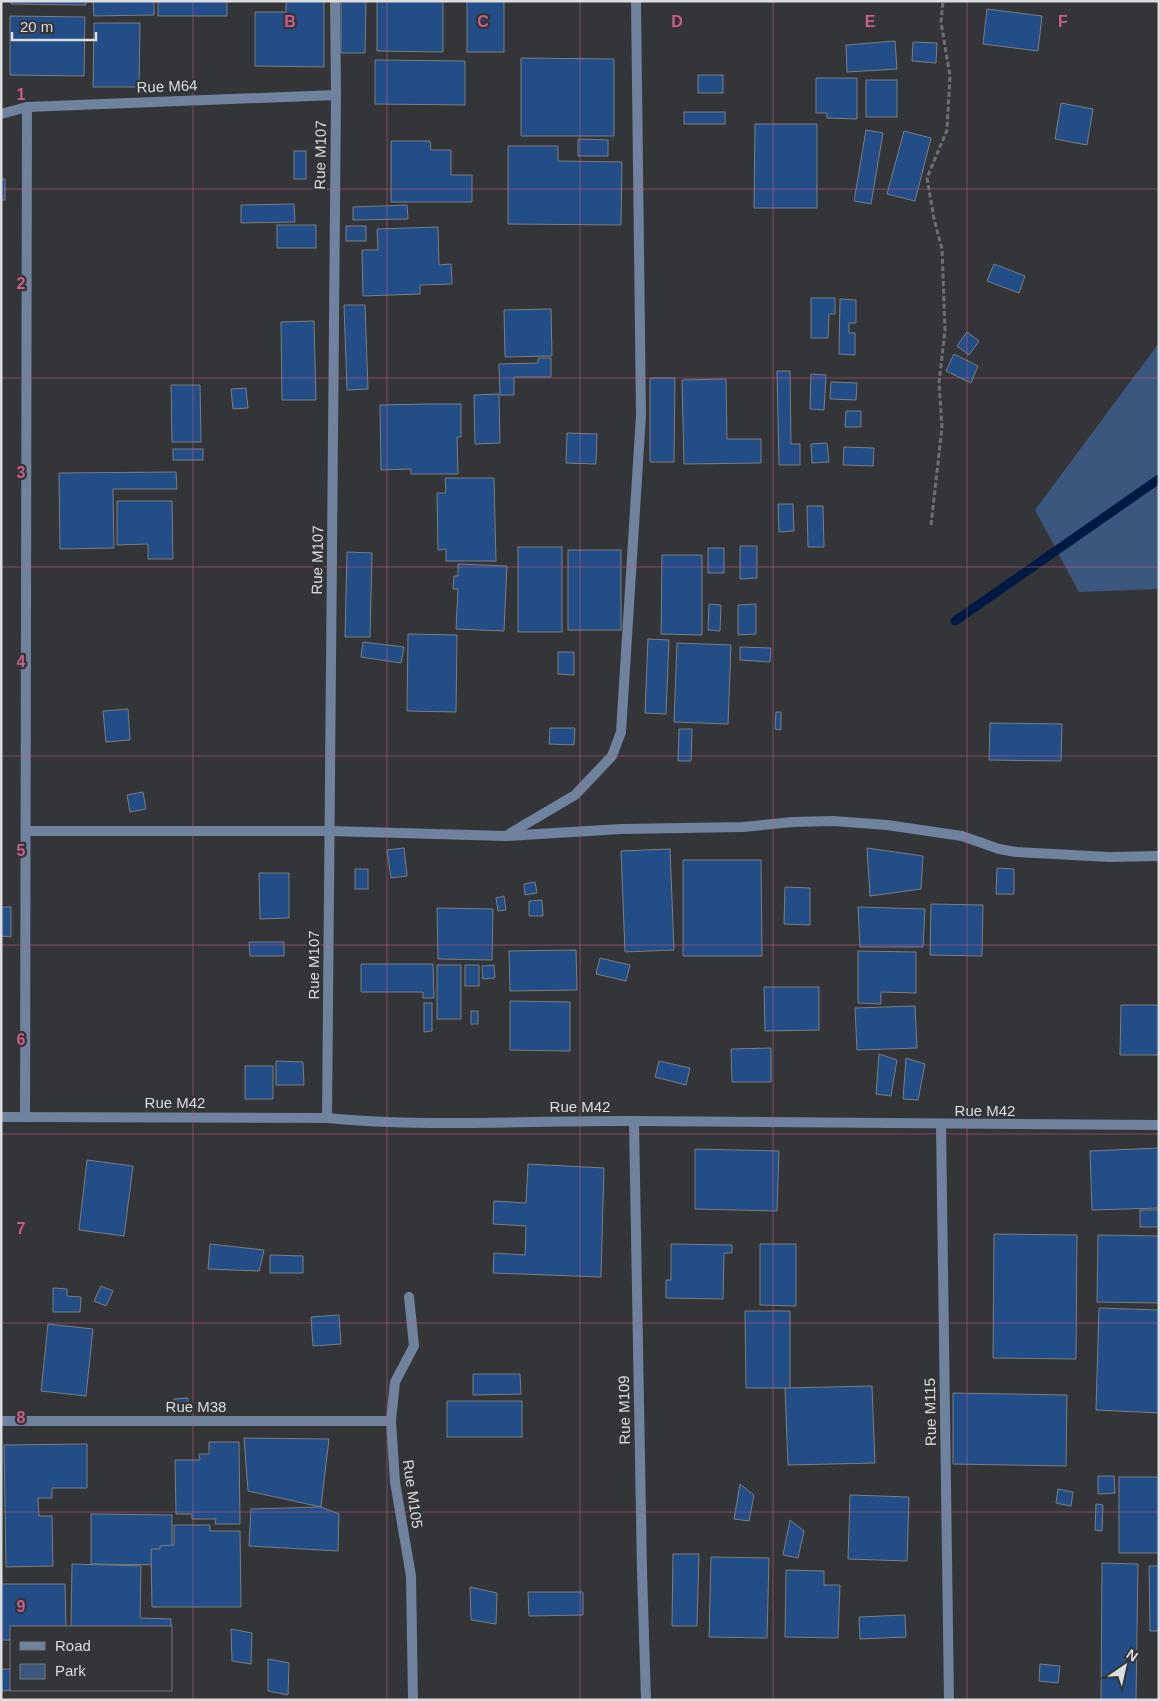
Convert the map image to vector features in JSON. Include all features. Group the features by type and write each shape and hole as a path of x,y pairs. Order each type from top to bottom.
{"street":[{"name":"Rue M107","path":"327,1118 336,95 335,1"},
{"path":"506,836 575,795 612,756 621,732 641,415 636,1"},
{"name":"Rue M64","path":"1,114 28,107 336,95"},
{"path":"25,1116 28,107"},
{"path":"26,831 329,831 506,836 622,829 744,827 793,822 834,821 887,825 962,836 999,849 1016,852 1109,857 1159,856"},
{"name":"Rue M42","path":"1,1117 327,1118 374,1123 634,1121 941,1125 1159,1124"},
{"name":"Rue M109","path":"634,1121 646,1700"},
{"name":"Rue M115","path":"941,1125 949,1700"},
{"name":"Rue M105","path":"410,1298 414,1346 395,1382 391,1421 394,1482 410,1576 413,1700"},
{"name":"Rue M38","path":"1,1421 391,1421"}],"path":[{"path":"931,525 942,427 939,383 944,330 942,249 934,219 927,178 947,130 950,76 941,22 943,1"}],"green space":[{"path":"1159,343 1159,589 1079,592 1035,510"}],"building":[{"path":"11,1 86,1 86,5 11,4"},
{"path":"93,1 154,1 154,15 94,16"},
{"path":"158,1 227,1 227,16 158,16"},
{"path":"286,1 324,1 324,67 255,66 255,12 286,12"},
{"path":"341,1 366,1 365,53 341,53"},
{"path":"377,1 443,1 443,52 377,51"},
{"path":"467,1 504,1 504,52 467,52"},
{"path":"987,9 1042,16 1038,51 983,44"},
{"path":"10,16 85,17 84,76 10,75"},
{"path":"94,23 140,23 139,87 93,87"},
{"path":"895,41 897,69 847,72 846,45"},
{"path":"913,42 937,43 936,63 912,61"},
{"path":"521,58 614,59 614,136 521,136"},
{"path":"375,60 465,61 465,105 375,104"},
{"path":"698,75 723,75 723,93 698,93"},
{"path":"816,78 857,78 857,119 827,118 827,113 816,113"},
{"path":"866,80 897,80 897,117 866,117"},
{"path":"1061,103 1093,109 1087,145 1055,139"},
{"path":"684,112 725,112 725,124 684,124"},
{"path":"755,124 817,124 817,208 754,208"},
{"path":"866,130 883,133 871,204 854,201"},
{"path":"904,131 931,138 915,201 887,194"},
{"path":"578,139 608,140 608,156 578,156"},
{"path":"391,141 430,141 431,150 451,150 451,175 472,175 472,202 391,202"},
{"path":"508,146 558,146 558,161 622,162 621,225 508,224"},
{"path":"294,151 306,151 306,179 294,179"},
{"path":"1,179 5,179 5,200 1,200"},
{"path":"294,204 295,222 241,223 241,205"},
{"path":"407,205 408,219 353,220 353,207"},
{"path":"277,225 316,225 316,248 277,248"},
{"path":"346,226 366,226 366,241 346,241"},
{"path":"438,227 439,265 451,264 452,284 420,285 420,294 363,296 362,250 378,250 377,229"},
{"path":"994,264 1025,276 1019,293 987,281"},
{"path":"811,298 835,298 835,314 829,314 828,338 811,338"},
{"path":"840,299 856,300 856,323 849,323 849,333 855,333 855,355 839,354"},
{"path":"344,305 365,305 368,389 347,390"},
{"path":"551,309 552,356 505,357 504,310"},
{"path":"314,321 316,400 282,400 281,322"},
{"path":"967,332 979,341 969,355 957,346"},
{"path":"954,354 978,366 971,383 946,371"},
{"path":"538,358 551,358 551,377 514,377 514,395 500,395 499,364 538,363"},
{"path":"777,371 790,371 791,444 800,444 800,465 779,465"},
{"path":"811,374 826,375 824,410 810,409"},
{"path":"650,378 675,378 674,462 650,462"},
{"path":"726,379 727,439 761,439 761,463 684,464 682,380"},
{"path":"831,382 857,383 856,400 830,399"},
{"path":"171,385 200,385 201,442 172,442"},
{"path":"246,388 248,408 233,409 231,389"},
{"path":"499,394 500,443 475,444 474,395"},
{"path":"461,404 461,437 457,437 458,474 411,474 411,469 381,470 380,405"},
{"path":"846,411 861,411 861,427 845,427"},
{"path":"567,433 597,434 596,464 566,463"},
{"path":"827,443 829,462 812,463 811,444"},
{"path":"844,447 874,448 873,466 843,465"},
{"path":"173,449 203,449 203,460 173,460"},
{"path":"176,472 177,489 113,489 114,548 60,549 59,473"},
{"path":"445,478 494,478 496,561 446,561 446,549 438,550 437,493 446,493"},
{"path":"117,501 172,501 173,559 148,559 148,544 117,545"},
{"path":"778,504 793,504 794,531 779,532"},
{"path":"807,506 823,506 824,547 808,547"},
{"path":"740,546 757,546 757,578 740,579"},
{"path":"518,547 562,547 562,632 518,632"},
{"path":"708,548 724,548 724,573 708,573"},
{"path":"568,550 621,550 621,630 568,630"},
{"path":"347,552 372,553 370,637 345,637"},
{"path":"662,555 702,555 702,635 661,634"},
{"path":"458,564 507,566 504,631 456,629 458,589 453,589 454,576 458,576"},
{"path":"709,604 721,605 720,631 708,630"},
{"path":"756,604 756,634 738,635 738,605"},
{"path":"408,634 457,635 456,712 407,711"},
{"path":"648,639 669,640 666,714 645,713"},
{"path":"363,642 404,647 401,663 361,657"},
{"path":"677,643 731,645 728,724 674,722"},
{"path":"740,647 771,648 770,662 740,660"},
{"path":"558,652 574,652 574,675 558,674"},
{"path":"128,709 130,740 106,742 103,711"},
{"path":"776,712 781,712 781,730 775,729"},
{"path":"990,723 1062,724 1061,761 989,760"},
{"path":"550,728 575,728 574,745 549,744"},
{"path":"679,729 692,729 691,761 678,761"},
{"path":"143,792 146,809 130,812 127,795"},
{"path":"404,848 407,876 391,878 387,850"},
{"path":"867,848 923,856 921,889 870,896"},
{"path":"670,849 674,950 625,952 621,851"},
{"path":"683,860 761,860 762,956 683,956"},
{"path":"997,868 1014,869 1014,894 996,894"},
{"path":"355,869 368,869 368,889 355,889"},
{"path":"259,873 289,873 289,918 260,919"},
{"path":"535,882 537,893 525,895 524,884"},
{"path":"785,887 810,888 810,925 784,924"},
{"path":"504,896 506,910 498,911 496,898"},
{"path":"542,900 543,916 529,916 529,901"},
{"path":"931,904 983,905 982,956 930,955"},
{"path":"1,907 11,907 11,937 1,936"},
{"path":"858,907 925,909 923,947 860,947"},
{"path":"437,908 493,909 492,960 438,959"},
{"path":"249,942 284,942 284,956 250,956"},
{"path":"576,950 577,990 510,991 509,951"},
{"path":"858,951 916,952 916,993 881,992 881,1004 858,1003"},
{"path":"600,958 630,965 626,981 596,974"},
{"path":"361,964 433,964 434,998 423,998 423,992 361,992"},
{"path":"437,965 461,965 461,1019 437,1019"},
{"path":"465,965 479,965 479,986 465,986"},
{"path":"494,965 495,978 483,979 482,966"},
{"path":"764,987 819,987 819,1030 765,1031"},
{"path":"510,1001 570,1002 570,1051 510,1050"},
{"path":"424,1003 432,1003 432,1031 424,1032"},
{"path":"1121,1005 1159,1005 1159,1055 1120,1055"},
{"path":"915,1006 917,1048 857,1050 855,1008"},
{"path":"471,1011 478,1011 478,1024 471,1024"},
{"path":"771,1048 771,1082 732,1082 731,1049"},
{"path":"879,1054 897,1060 891,1096 876,1094"},
{"path":"906,1058 925,1064 918,1100 903,1099"},
{"path":"276,1061 303,1062 304,1085 276,1085"},
{"path":"659,1061 690,1068 686,1085 655,1077"},
{"path":"245,1066 273,1066 273,1099 245,1099"},
{"path":"1159,1148 1159,1208 1092,1210 1090,1151"},
{"path":"695,1149 779,1151 777,1211 695,1209"},
{"path":"87,1160 133,1166 124,1236 79,1230"},
{"path":"528,1164 604,1168 601,1277 493,1273 494,1253 525,1255 526,1226 493,1224 494,1201 526,1203"},
{"path":"1140,1210 1159,1210 1159,1227 1140,1227"},
{"path":"994,1234 1077,1235 1076,1359 993,1358"},
{"path":"1098,1235 1159,1236 1159,1303 1097,1302"},
{"path":"210,1244 264,1250 259,1271 208,1269"},
{"path":"671,1244 732,1245 732,1253 724,1253 723,1299 666,1298 666,1280 671,1280"},
{"path":"760,1244 796,1244 796,1306 760,1305"},
{"path":"270,1255 303,1256 303,1273 270,1273"},
{"path":"101,1286 113,1291 106,1306 94,1301"},
{"path":"53,1288 67,1289 67,1296 81,1297 80,1312 53,1312"},
{"path":"1099,1308 1159,1310 1159,1413 1096,1410"},
{"path":"745,1311 790,1311 790,1388 746,1388"},
{"path":"339,1315 341,1344 313,1346 311,1317"},
{"path":"48,1324 93,1329 86,1396 41,1391"},
{"path":"473,1374 520,1374 521,1394 473,1395"},
{"path":"872,1386 875,1463 788,1465 785,1388"},
{"path":"953,1393 1067,1395 1066,1466 953,1464"},
{"path":"188,1398 188,1411 174,1412 174,1399"},
{"path":"447,1401 522,1401 522,1437 447,1437"},
{"path":"244,1438 329,1439 321,1507 248,1491"},
{"path":"209,1442 239,1442 240,1524 215,1524 216,1519 192,1519 192,1514 176,1514 175,1460 200,1460 199,1454 209,1454"},
{"path":"87,1444 87,1488 52,1488 52,1498 38,1498 39,1516 52,1516 53,1566 6,1567 4,1445"},
{"path":"1098,1476 1114,1476 1115,1493 1098,1494"},
{"path":"1119,1477 1159,1477 1159,1553 1119,1553"},
{"path":"740,1484 754,1495 749,1521 734,1519"},
{"path":"1058,1489 1073,1492 1071,1506 1056,1503"},
{"path":"850,1495 909,1497 907,1561 848,1559"},
{"path":"1096,1504 1103,1505 1102,1531 1095,1530"},
{"path":"321,1507 339,1514 338,1551 249,1546 251,1509"},
{"path":"91,1514 172,1515 172,1565 91,1564"},
{"path":"790,1520 804,1531 798,1558 783,1555"},
{"path":"174,1525 210,1525 210,1531 240,1531 241,1607 152,1607 151,1549 160,1549 160,1546 174,1545"},
{"path":"673,1554 699,1554 697,1626 672,1626"},
{"path":"711,1557 769,1558 767,1638 709,1637"},
{"path":"1102,1563 1138,1564 1136,1700 1101,1700"},
{"path":"72,1564 141,1566 140,1618 171,1619 171,1626 71,1626"},
{"path":"1149,1566 1159,1566 1159,1631 1150,1631"},
{"path":"786,1570 824,1571 824,1585 840,1585 838,1638 785,1637"},
{"path":"1,1584 65,1584 66,1626 10,1626 10,1640 1,1640"},
{"path":"470,1587 497,1593 496,1624 471,1620"},
{"path":"528,1592 583,1592 583,1615 529,1616"},
{"path":"905,1615 906,1637 860,1639 859,1617"},
{"path":"231,1629 252,1633 251,1664 232,1661"},
{"path":"268,1659 289,1663 288,1695 268,1691"},
{"path":"1040,1664 1060,1666 1058,1683 1039,1681"},
{"path":"1,1669 10,1669 10,1690 2,1691"}],"waterway":[{"path":"955,621 1159,479"}]}
